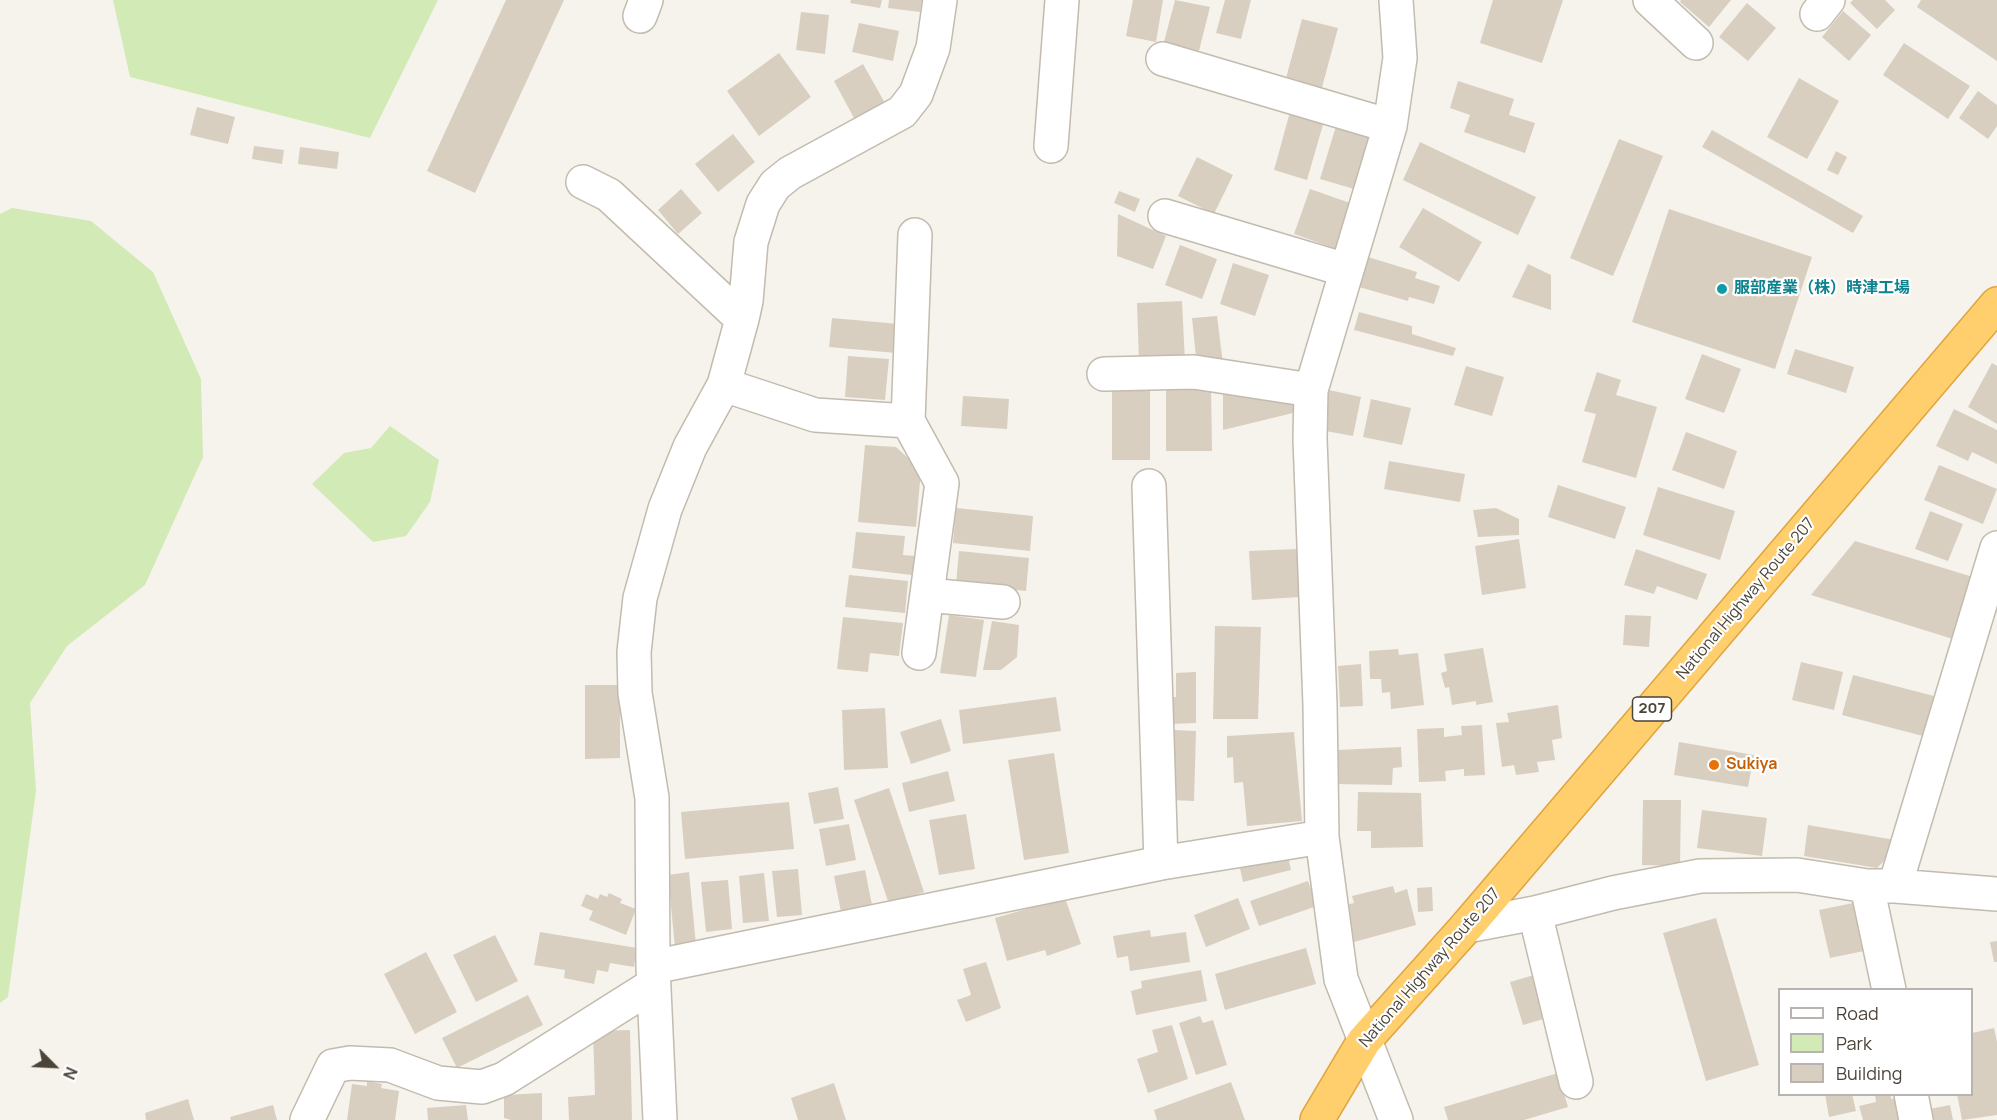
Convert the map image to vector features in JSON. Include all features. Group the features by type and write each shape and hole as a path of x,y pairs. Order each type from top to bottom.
{"highway":[{"name":"National Highway Route 207","path":"1317,1120 1364,1041 1467,926 1997,304"}],"street":[{"path":"660,1120 653,976 652,798 635,693 634,652 640,598 665,509 690,447 724,385 742,320 751,242 763,204 775,185 790,173 902,112 916,94 933,48 940,0"},
{"path":"1051,146 1062,0"},
{"path":"1396,0 1400,58 1390,126 1311,390 1310,439 1320,705 1322,837 1341,979 1396,1120"},
{"path":"1650,0 1696,43"},
{"path":"1163,59 1390,126"},
{"path":"583,182 609,195 742,320"},
{"path":"1165,216 1346,270"},
{"path":"915,235 908,421 942,483 919,653"},
{"path":"1104,374 1194,372 1311,390"},
{"path":"724,385 815,415 908,421"},
{"path":"1149,486 1161,863"},
{"path":"1889,988 1881,886 1997,549"},
{"path":"927,595 1003,602"},
{"path":"307,1120 333,1066 350,1063 390,1065 438,1083 482,1087 504,1079 653,976 1161,863 1322,837"},
{"path":"1467,926 1700,876 1797,875 1881,886 1997,894"},
{"path":"1535,913 1576,1082"},
{"path":"1911,1096 1916,1120"}],"green space":[{"path":"113,0 438,0 370,138 130,77"},
{"path":"12,208 91,221 153,272 201,379 203,457 145,585 67,646 30,703 36,791 8,997 0,1003 0,214"},
{"path":"390,426 439,460 430,502 406,536 373,542 312,484 344,453 371,448"}],"building":[{"path":"506,0 564,0 475,193 427,171"},
{"path":"851,0 882,0 880,8 850,3"},
{"path":"889,0 922,0 920,12 888,8"},
{"path":"1133,0 1163,0 1156,42 1126,36"},
{"path":"1175,0 1210,7 1199,51 1164,42"},
{"path":"1225,0 1251,0 1241,39 1216,33"},
{"path":"1493,0 1563,0 1542,63 1480,43"},
{"path":"1681,0 1731,0 1709,27 1680,2"},
{"path":"1853,0 1885,0 1895,10 1877,29 1850,3"},
{"path":"1921,0 1997,0 1997,61 1917,7"},
{"path":"1747,3 1776,28 1748,61 1719,37"},
{"path":"1843,11 1871,35 1849,61 1822,37"},
{"path":"801,12 829,15 825,54 796,50"},
{"path":"1302,19 1338,28 1321,91 1285,82"},
{"path":"859,23 899,31 893,61 852,52"},
{"path":"1904,43 1970,86 1948,119 1883,75"},
{"path":"779,53 811,97 759,136 727,91"},
{"path":"863,64 885,103 855,120 834,81"},
{"path":"1799,78 1839,101 1807,159 1767,137"},
{"path":"1458,81 1514,99 1509,115 1535,123 1525,153 1464,132 1470,115 1450,108"},
{"path":"1978,91 1997,105 1997,126 1988,139 1959,118"},
{"path":"197,107 235,117 228,144 190,135"},
{"path":"1290,112 1324,121 1307,180 1274,170"},
{"path":"1336,126 1369,136 1354,189 1320,179"},
{"path":"1712,130 1863,216 1853,233 1702,147"},
{"path":"733,134 755,162 718,192 695,164"},
{"path":"1619,139 1663,156 1613,276 1570,258"},
{"path":"1420,142 1536,197 1518,235 1403,180"},
{"path":"254,146 284,150 282,164 252,159"},
{"path":"300,147 339,152 337,169 298,164"},
{"path":"1836,151 1847,157 1838,175 1827,170"},
{"path":"1197,157 1233,175 1214,214 1178,196"},
{"path":"681,189 702,213 678,234 658,210"},
{"path":"1310,189 1353,204 1337,249 1294,234"},
{"path":"1119,191 1140,199 1135,212 1114,203"},
{"path":"1423,208 1482,242 1459,282 1399,247"},
{"name":"服部産業（株）時津工場","path":"1669,209 1812,257 1775,369 1632,322"},
{"path":"1118,214 1166,236 1153,269 1117,256"},
{"path":"1180,245 1217,259 1202,299 1165,285"},
{"path":"1368,257 1417,272 1415,278 1440,286 1434,304 1409,297 1408,301 1359,287"},
{"path":"1233,263 1269,275 1255,316 1220,304"},
{"path":"1528,264 1551,275 1551,310 1512,297"},
{"path":"1182,301 1185,362 1139,363 1137,303"},
{"path":"1359,312 1412,326 1412,334 1456,348 1453,356 1354,330"},
{"path":"1217,316 1223,364 1197,367 1192,318"},
{"path":"832,318 899,324 896,353 829,347"},
{"path":"1795,349 1854,367 1846,393 1787,374"},
{"path":"1702,354 1741,369 1724,413 1685,399"},
{"path":"848,356 889,359 885,400 845,397"},
{"path":"1992,363 1997,366 1997,424 1968,407"},
{"path":"1466,366 1504,377 1492,416 1454,405"},
{"path":"1597,372 1621,380 1616,395 1657,407 1636,478 1582,462 1596,414 1584,411"},
{"path":"1150,384 1150,460 1112,460 1112,385"},
{"path":"1223,386 1295,394 1293,413 1223,430"},
{"path":"1166,387 1211,387 1212,451 1166,451"},
{"path":"1329,390 1361,397 1353,436 1320,430"},
{"path":"963,396 1009,399 1007,429 961,426"},
{"path":"1371,399 1411,408 1402,445 1363,437"},
{"path":"1954,409 1997,430 1997,464 1972,452 1968,461 1936,446"},
{"path":"1686,432 1737,451 1724,489 1672,470"},
{"path":"865,445 896,447 921,470 916,527 858,522"},
{"path":"1389,461 1465,474 1460,502 1384,489"},
{"path":"1939,465 1997,489 1983,524 1924,500"},
{"path":"1558,485 1626,507 1615,539 1548,517"},
{"path":"1658,487 1735,511 1720,560 1643,535"},
{"path":"956,508 1033,516 1030,551 953,543"},
{"path":"1496,508 1519,519 1519,535 1478,537 1473,510"},
{"path":"1930,511 1963,524 1948,561 1915,549"},
{"path":"856,532 905,536 903,555 915,556 912,575 852,568"},
{"path":"1519,539 1526,588 1482,595 1475,546"},
{"path":"1855,541 1973,577 1953,639 1811,595"},
{"path":"1297,549 1300,597 1252,600 1249,551"},
{"path":"1636,549 1707,574 1697,600 1657,586 1654,594 1624,585"},
{"path":"959,551 1029,558 1026,591 956,584"},
{"path":"849,575 908,581 905,613 845,607"},
{"path":"949,615 984,620 976,677 940,673"},
{"path":"1625,615 1651,616 1649,647 1623,645"},
{"path":"843,617 903,623 899,656 870,653 868,672 837,669"},
{"path":"992,621 1019,625 1017,657 1001,670 983,670"},
{"path":"1215,626 1261,627 1258,719 1213,719"},
{"path":"1483,648 1493,702 1476,705 1476,701 1452,705 1449,687 1445,688 1441,673 1447,671 1444,654"},
{"path":"1398,649 1399,655 1418,653 1424,705 1391,709 1390,692 1382,693 1381,679 1370,679 1369,651"},
{"path":"1801,662 1843,672 1834,710 1792,700"},
{"path":"1361,664 1363,706 1340,707 1338,666"},
{"path":"1196,672 1196,723 1169,724 1167,697 1176,697 1176,673"},
{"path":"1853,675 1934,696 1923,736 1842,715"},
{"path":"585,685 620,685 620,758 585,759"},
{"path":"1056,697 1061,731 963,744 959,710"},
{"path":"1558,705 1562,738 1552,740 1555,760 1537,762 1539,772 1516,775 1514,765 1502,767 1496,723 1509,722 1507,713"},
{"path":"885,708 888,768 844,770 842,710"},
{"path":"941,719 951,751 911,764 900,732"},
{"path":"1482,725 1485,775 1464,776 1464,769 1445,771 1446,781 1419,782 1417,729 1444,728 1444,737 1462,735 1461,726"},
{"path":"1173,730 1196,731 1194,801 1170,800"},
{"path":"1294,732 1302,821 1247,826 1243,782 1234,783 1233,757 1227,758 1227,736"},
{"name":"Sukiya","path":"1679,742 1754,755 1748,787 1674,775"},
{"path":"1401,747 1402,767 1393,768 1392,785 1336,784 1337,750"},
{"path":"1054,753 1069,853 1024,860 1008,760"},
{"path":"948,771 955,801 909,812 902,783"},
{"path":"838,787 844,819 814,824 808,793"},
{"path":"889,788 924,892 889,904 854,800"},
{"path":"1358,792 1421,793 1423,847 1371,848 1371,831 1357,831"},
{"path":"1643,800 1681,800 1680,866 1642,865"},
{"path":"789,802 794,849 685,859 681,812"},
{"path":"1702,810 1767,818 1762,856 1697,848"},
{"path":"966,814 975,869 939,875 929,820"},
{"path":"849,824 856,860 826,866 819,829"},
{"path":"1808,825 1895,840 1890,855 1877,868 1804,856"},
{"path":"1287,852 1291,870 1243,882 1239,864"},
{"path":"798,869 802,915 777,917 772,871"},
{"path":"865,870 873,910 842,917 834,876"},
{"path":"689,872 696,945 675,948 668,875"},
{"path":"764,873 769,921 743,923 739,876"},
{"path":"728,880 732,929 706,932 701,882"},
{"path":"1308,881 1317,906 1259,926 1250,901"},
{"path":"1393,886 1395,893 1407,889 1416,925 1354,942 1345,905 1354,903 1352,896"},
{"path":"1432,887 1433,911 1418,912 1417,888"},
{"path":"609,893 622,899 620,903 636,909 626,935 589,920 593,911 581,906 586,894 598,899 600,894 607,897"},
{"path":"1065,898 1081,944 1047,956 1045,950 1007,961 995,918"},
{"path":"1238,898 1250,929 1206,947 1194,915"},
{"path":"1853,903 1864,951 1830,958 1819,910"},
{"path":"1716,918 1759,1065 1706,1081 1663,933"},
{"path":"1150,930 1151,937 1186,932 1190,962 1130,971 1128,956 1117,958 1113,936"},
{"path":"540,932 637,948 634,967 610,963 608,972 597,970 594,984 564,978 565,970 534,965"},
{"path":"495,935 518,981 476,1002 453,955"},
{"path":"1997,941 1997,962 1994,962 1990,942"},
{"path":"1306,948 1316,984 1225,1010 1215,974"},
{"path":"426,952 457,1012 415,1034 384,974"},
{"path":"986,962 1001,1008 966,1022 957,1000 971,995 963,969"},
{"path":"1201,970 1207,1001 1136,1015 1131,991 1142,988 1141,981"},
{"path":"1534,975 1547,1018 1523,1025 1510,982"},
{"path":"528,995 543,1025 457,1068 442,1038"},
{"path":"1200,1016 1203,1023 1213,1020 1227,1065 1196,1075 1179,1023"},
{"path":"1172,1025 1188,1079 1148,1093 1137,1059 1158,1052 1152,1030"},
{"path":"1994,1028 1997,1042 1997,1115 1962,1120 1957,1096 1973,1096 1973,1033"},
{"path":"630,1030 632,1120 569,1120 568,1097 595,1095 593,1031"},
{"path":"1558,1073 1568,1107 1524,1120 1448,1120 1444,1107"},
{"path":"367,1081 382,1084 381,1088 399,1091 395,1120 347,1120 352,1084 367,1086"},
{"path":"1231,1082 1245,1120 1157,1120 1154,1110"},
{"path":"834,1083 846,1120 798,1120 791,1098"},
{"path":"542,1093 542,1120 504,1118 504,1095"},
{"path":"1825,1096 1852,1096 1856,1111 1829,1117"},
{"path":"1875,1096 1897,1098 1902,1120 1863,1120 1859,1106 1876,1102"},
{"path":"188,1099 194,1120 146,1120 145,1113"},
{"path":"273,1105 277,1120 231,1120 230,1117"},
{"path":"466,1105 468,1120 428,1120 427,1108"},
{"path":"1950,1105 1953,1120 1932,1120 1930,1109"}],"place":[{"name":"服部産業（株）時津工場","path":"1722,289"},
{"name":"Sukiya","path":"1714,765"}]}
